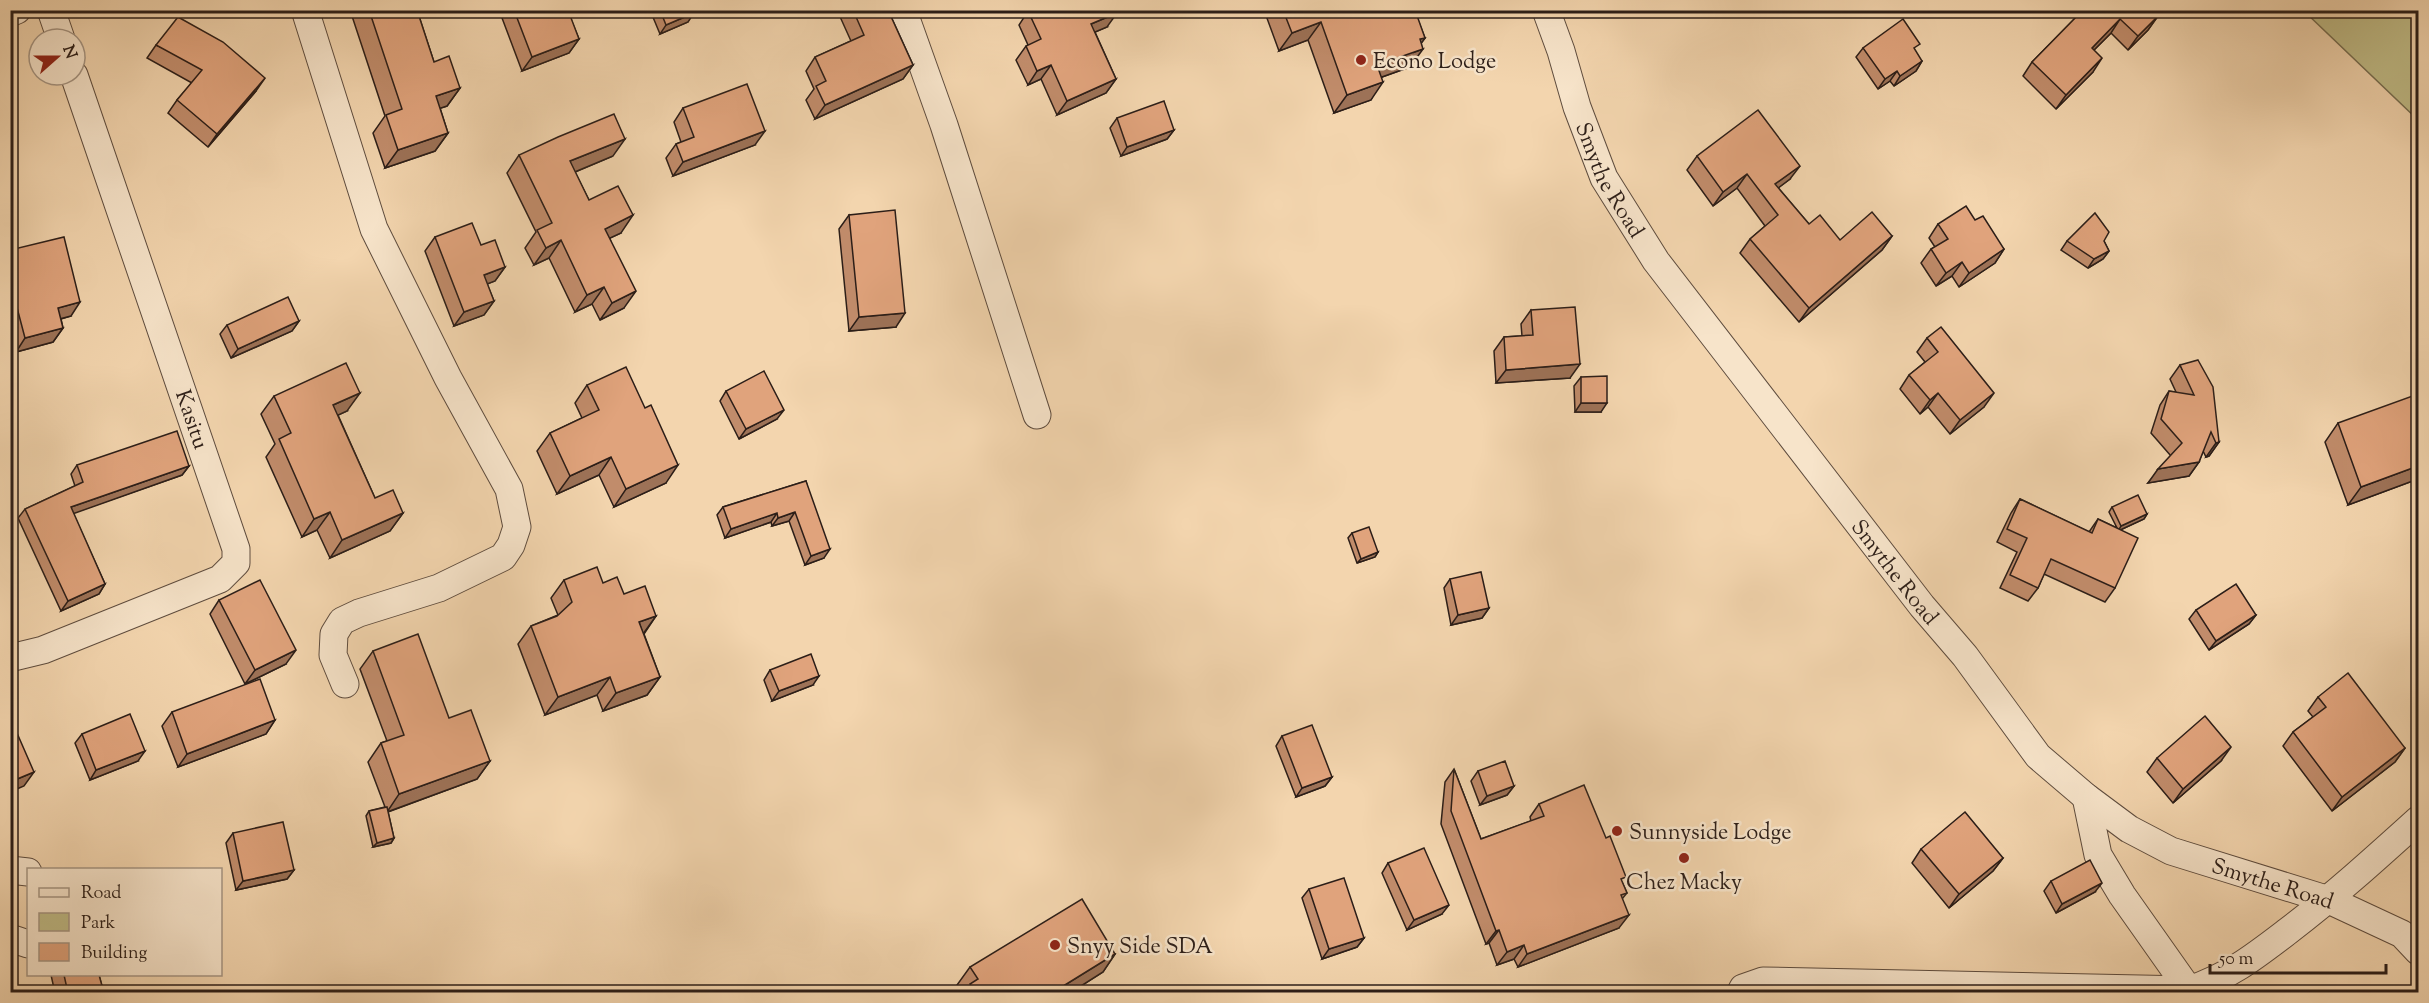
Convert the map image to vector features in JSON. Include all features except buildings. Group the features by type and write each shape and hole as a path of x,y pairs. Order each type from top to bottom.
{"street":[{"path":"10,13 17,10"},
{"path":"51,10 57,27"},
{"path":"305,10 374,229 448,378 509,489 517,527 511,545 503,557 439,588 359,613 342,621 334,634 333,654 345,684"},
{"path":"903,10 944,125 1037,416"},
{"name":"Smythe Road","path":"1546,10 1561,51 1577,107 1604,178 1656,261 1915,597 1965,656 2038,756 2086,797 2129,829 2170,851 2329,900 2402,934 2418,951"},
{"name":"Kasitu","path":"10,658 43,650 220,579 236,563 236,549 78,87"},
{"path":"2086,797 2098,855 2122,895 2189,990"},
{"path":"1741,993 1743,988 1763,981 2189,990 2216,981 2240,968 2329,900 2418,820"},
{"path":"10,870 27,873"},
{"path":"10,938 27,944"}],"green space":[{"path":"2304,11 2418,11 2418,120"}],"place":[{"name":"Econo Lodge","path":"1361,60"},
{"name":"Sunnyside Lodge","path":"1617,831"},
{"name":"Chez Macky","path":"1684,858"},
{"name":"Snyy Side SDA","path":"1055,945"}]}
